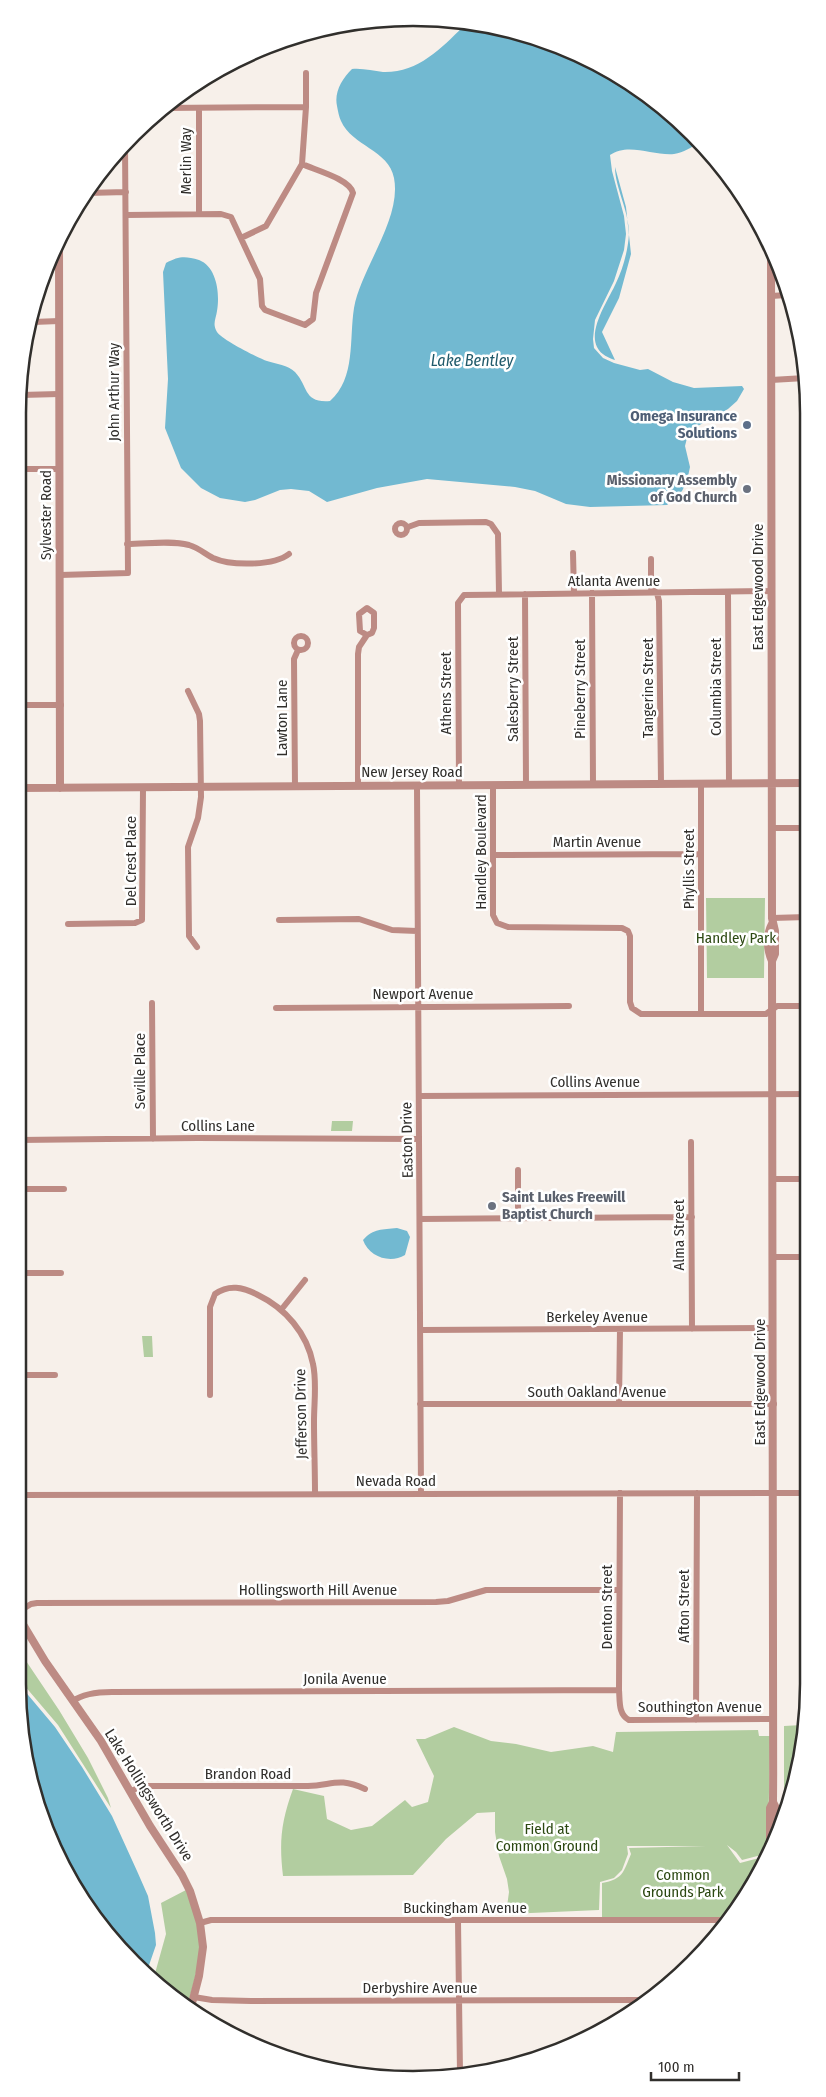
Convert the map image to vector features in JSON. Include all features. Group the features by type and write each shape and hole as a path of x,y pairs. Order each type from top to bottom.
{"street":[{"path":"242,238 266,226 302,164 306,74"},
{"path":"176,108 306,107"},
{"name":"Merlin Way","path":"199,108 199,214"},
{"name":"John Arthur Way","path":"60,575 128,573 125,155"},
{"path":"126,215 221,214 231,217 260,279 262,306 265,310 305,325 310,323 315,315 316,293 353,193 352,188 346,182 302,164"},
{"path":"95,193 126,192"},
{"name":"Sylvester Road","path":"57,264 59,321 60,788"},
{"name":"East Edgewood Drive","path":"771,268 772,921 769,931 769,953 772,961 773,1009 774,1802 776,1816"},
{"path":"771,296 781,295"},
{"path":"37,322 59,321"},
{"path":"771,380 798,378"},
{"path":"27,395 59,394"},
{"path":"26,469 59,469"},
{"path":"408,527 419,523 486,522 491,524 496,529 498,539 499,594"},
{"path":"127,544 182,544 191,546 213,558 229,562 271,562 281,560 289,554"},
{"path":"574,553 574,593"},
{"name":"Tangerine Street","path":"651,559 651,588 657,593 659,601 661,783"},
{"name":"Atlanta Avenue","path":"459,600 464,595 772,591"},
{"name":"Columbia Street","path":"728,592 729,782"},
{"name":"Pineberry Street","path":"592,593 593,784"},
{"name":"Salesberry Street","path":"526,594 526,785"},
{"name":"Athens Street","path":"459,600 459,786"},
{"path":"358,786 358,654 359,647 366,635"},
{"name":"Lawton Lane","path":"295,787 294,659 298,650"},
{"path":"188,691 199,714 200,721 200,807 188,847 189,936 197,947"},
{"path":"26,705 61,705"},
{"name":"Phyllis Street","path":"701,783 701,1014"},
{"name":"New Jersey Road","path":"26,788 800,783"},
{"name":"Easton Drive","path":"417,786 421,1494"},
{"name":"Handley Boulevard","path":"493,786 493,914 497,923 508,927 622,928 628,931 630,936 632,1008 641,1014 766,1014 777,1006 800,1006"},
{"name":"Del Crest Place","path":"68,924 136,923 142,920 143,788"},
{"path":"772,828 800,828"},
{"name":"Martin Avenue","path":"493,855 701,854"},
{"path":"772,921 800,918"},
{"path":"279,920 359,919 392,930 418,931"},
{"name":"Seville Place","path":"152,1004 153,1139"},
{"name":"Newport Avenue","path":"276,1008 570,1006"},
{"name":"Collins Avenue","path":"419,1096 800,1094"},
{"name":"Collins Lane","path":"26,1140 419,1139"},
{"name":"Alma Street","path":"691,1142 692,1329"},
{"path":"518,1170 518,1218"},
{"path":"772,1179 800,1179"},
{"path":"26,1189 64,1189"},
{"path":"420,1219 692,1217"},
{"path":"773,1257 800,1257"},
{"path":"26,1273 61,1272"},
{"path":"281,1310 305,1280"},
{"name":"Jefferson Drive","path":"210,1394 210,1307 215,1294 229,1287 256,1293 272,1302 292,1321 303,1336 313,1364 315,1494"},
{"name":"Berkeley Avenue","path":"421,1330 773,1328"},
{"path":"620,1330 620,1404"},
{"path":"26,1375 56,1375"},
{"name":"South Oakland Avenue","path":"420,1404 774,1404"},
{"name":"Denton Street","path":"620,1493 620,1709 626,1719"},
{"name":"Afton Street","path":"696,1720 697,1493"},
{"name":"Nevada Road","path":"26,1495 800,1493"},
{"name":"Hollingsworth Hill Avenue","path":"26,1607 37,1603 436,1602 448,1601 486,1590 620,1590"},
{"name":"Lake Hollingsworth Drive","path":"26,1628 101,1741 150,1826 182,1875 193,1899 200,1923 202,1959 192,2002"},
{"name":"Jonila Avenue","path":"73,1701 78,1697 112,1692 620,1690"},
{"name":"Southington Avenue","path":"626,1719 774,1720"},
{"name":"Brandon Road","path":"130,1791 145,1786 300,1786 323,1785 338,1781 349,1782 365,1789"},
{"name":"East Edgewood Drive","path":"770,1832 770,1808 774,1802"},
{"name":"Buckingham Avenue","path":"200,1923 211,1920 719,1920"},
{"path":"458,1921 460,2067"},
{"name":"Derbyshire Avenue","path":"194,1997 212,2000 636,2000"}],"green space":[{"name":"Handley Park","path":"706,898 765,898 764,978 707,978"},
{"path":"332,1121 353,1121 352,1131 331,1131"},
{"path":"142,1336 152,1336 153,1357 144,1357"},
{"path":"26,1661 88,1758 111,1808 58,1725 26,1688"},
{"path":"797,1725 784,1793 784,1726"},
{"path":"454,1727 491,1741 516,1744 551,1752 593,1746 613,1752 616,1732 758,1730 759,1736 770,1736 768,1836 760,1855 742,1860 727,1845 740,1863 758,1858 735,1899 719,1920 602,1920 602,1883 614,1879 621,1874 631,1854 629,1848 706,1846 627,1846 628,1854 622,1870 614,1878 600,1882 599,1910 506,1914 509,1892 507,1879 499,1856 495,1832 495,1812 477,1813 446,1839 413,1875 283,1876 282,1832 293,1789 324,1796 327,1819 351,1830 372,1826 405,1800 412,1807 428,1802 434,1776 416,1739 425,1739"},
{"path":"186,1890 197,1924 200,1944 198,1964 189,1999 155,1972 166,1934 161,1903"}],"water":[{"name":"Lake Bentley","path":"460,30 513,39 561,56 584,66 628,91 668,122 692,146 674,154 633,149 617,151 610,155 612,171 624,216 626,234 624,250 614,281 595,320 593,339 594,348 603,358 614,363 640,370 648,369 673,382 694,388 742,386 744,389 737,401 728,409 696,427 688,434 685,446 690,467 687,481 682,491 667,505 590,507 566,504 535,491 515,487 427,479 377,488 327,502 309,491 291,489 280,490 245,502 220,498 201,488 181,468 165,428 168,379 163,272 166,263 186,257 199,260 205,264 210,269 216,282 218,304 215,324 217,332 225,339 248,352 292,370 311,397 321,401 330,401 338,392 348,370 354,308 358,293 387,227 395,194 394,178 391,169 378,154 353,137 341,121 336,101 338,91 342,81 352,69 383,72 407,68 428,58"},
{"path":"615,167 626,207 627,219 617,183"},
{"path":"629,235 631,254 619,298 602,332 615,360 605,356 599,350 595,340 595,332 600,314 621,272"},
{"path":"397,1228 407,1231 410,1237 405,1255 399,1258 387,1259 375,1255 363,1240 375,1231"},
{"path":"26,1693 55,1727 112,1816 148,1896 156,1945 149,1966 122,1939 91,1899 66,1855 39,1784 30,1734"}],"place":[{"name":"Omega Insurance Solutions","path":"747,425"},
{"name":"Missionary Assembly of God Church","path":"747,489"},
{"name":"Saint Lukes Freewill Baptist Church","path":"492,1206"}],"park label":[{"name":"Field at Common Ground","path":"547,1838"},
{"name":"Common Grounds Park","path":"683,1884"}]}
